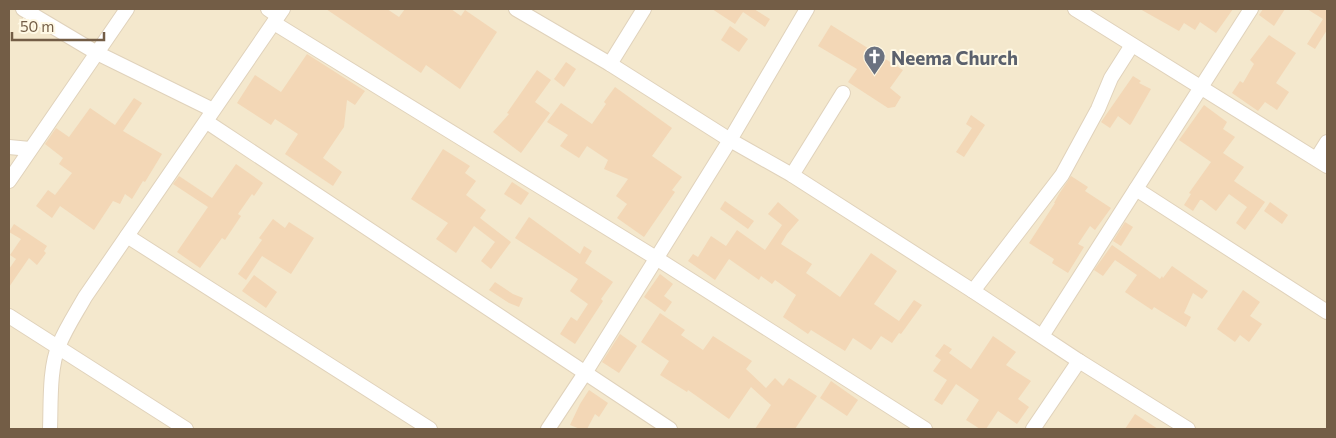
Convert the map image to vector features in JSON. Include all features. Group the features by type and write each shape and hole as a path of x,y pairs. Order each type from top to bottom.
{"street":[{"path":"23,9 210,116 585,374 670,429"},
{"path":"9,179 127,9"},
{"path":"516,9 610,64 730,140 792,175 974,291 1079,361 1188,429"},
{"path":"610,64 644,9"},
{"path":"548,429 585,374 730,140 807,9"},
{"path":"1075,9 1322,162 1327,142"},
{"path":"1042,336 1251,9"},
{"path":"50,429 54,364 59,346 85,297 210,116 276,14 925,429"},
{"path":"974,291 995,260 1062,176 1098,109 1111,78 1132,45"},
{"path":"792,175 842,93"},
{"path":"9,147 30,149"},
{"path":"1136,189 1327,312"},
{"path":"128,236 430,429"},
{"path":"9,316 59,346 186,429"},
{"path":"1033,429 1079,361"}],"shaded area":[{"path":"9,9 1327,9 1327,429 9,429"}],"building":[{"path":"326,9 387,9 399,17 405,9 451,9 461,16 465,10 497,32 460,89 426,65 421,73"},
{"path":"712,9 754,9 770,19 765,27 743,12 735,24"},
{"path":"1140,9 1233,9 1216,33 1200,22 1195,30 1184,23 1179,31"},
{"path":"1263,9 1285,9 1274,26 1259,15"},
{"path":"1307,9 1327,9 1327,30 1315,49 1307,44 1323,19"},
{"name":"Neema Church","path":"831,25 903,70 890,88 901,97 895,107 888,108 848,82 857,69 818,46"},
{"path":"730,26 748,39 739,52 721,40"},
{"path":"1269,35 1296,53 1276,83 1289,92 1277,110 1265,102 1258,111 1232,93 1240,81 1243,83 1254,64 1250,60"},
{"path":"307,54 365,91 355,105 347,100 344,127 323,158 342,172 333,186 285,154 298,134 275,119 271,125 237,103 255,75 281,92"},
{"path":"566,62 576,69 564,87 554,79"},
{"path":"537,70 551,80 535,102 550,113 521,153 493,132 509,114 507,113"},
{"path":"1133,76 1141,81 1139,83 1151,89 1130,125 1118,116 1110,128 1101,122"},
{"path":"615,87 672,128 652,156 682,177 672,190 675,192 644,237 617,218 627,204 616,196 628,179 604,169 608,160 587,146 579,158 560,146 568,135 547,122 561,103 592,124"},
{"path":"134,98 142,103 123,131 162,154 132,199 125,194 120,204 113,201 94,230 60,206 52,218 36,206 48,190 55,195 72,173 59,164 63,158 45,144 56,128 69,137 90,108 115,125"},
{"path":"1204,105 1227,122 1223,129 1235,137 1223,153 1244,167 1234,181 1265,202 1245,230 1236,223 1247,207 1229,194 1216,211 1202,200 1200,200 1193,211 1184,205 1191,194 1189,193 1211,162 1179,140"},
{"path":"971,115 985,125 964,157 956,152 972,128 966,124"},
{"path":"443,149 470,166 465,173 476,181 466,195 486,210 480,218 511,242 491,269 481,261 495,242 474,226 456,253 436,239 448,223 411,199"},
{"path":"236,164 263,183 254,196 252,194 238,214 241,216 225,240 222,238 200,268 177,252 208,207 173,184 179,176 212,198"},
{"path":"1071,176 1088,187 1085,191 1111,208 1095,230 1090,226 1078,244 1084,247 1068,273 1052,263 1054,259 1029,243"},
{"path":"512,182 529,193 521,205 504,194"},
{"path":"725,201 754,221 748,229 720,209"},
{"path":"778,202 799,220 781,244 812,264 806,273 840,297 871,253 897,271 874,304 899,321 914,300 922,305 892,343 881,336 871,350 853,338 845,351 811,330 808,334 783,317 796,295 775,280 772,284 761,276 759,280 729,259 715,280 688,261 693,254 698,257 711,236 726,246 737,230 765,250 782,225 768,214"},
{"path":"1270,202 1288,215 1282,224 1264,211"},
{"path":"529,217 580,254 584,246 592,251 585,263 613,282 575,344 560,334 571,317 577,321 588,304 570,291 578,279 515,238"},
{"path":"273,219 285,228 289,222 314,238 291,274 262,256 246,280 238,274 262,240 259,238"},
{"path":"1125,222 1133,227 1121,246 1113,241"},
{"path":"14,224 47,246 44,251 46,253 37,265 29,258 9,287 9,269 16,259 10,255 21,239 9,232"},
{"path":"1112,245 1160,279 1162,276 1163,278 1172,266 1208,291 1202,299 1193,293 1184,313 1191,317 1186,327 1154,307 1152,310 1125,292 1137,275 1115,260 1103,276 1094,270"},
{"path":"660,274 673,284 664,296 672,302 665,312 644,297"},
{"path":"254,275 277,292 266,308 242,291"},
{"path":"495,282 523,298 519,307 489,290"},
{"path":"1243,290 1260,302 1250,316 1262,324 1249,342 1240,335 1235,342 1217,329"},
{"path":"660,313 685,330 681,335 703,350 713,336 752,361 746,369 766,388 775,378 783,386 789,378 817,396 795,429 755,429 771,405 751,387 729,419 688,390 687,392 660,375 669,361 641,342"},
{"path":"620,334 637,346 619,373 602,362"},
{"path":"993,336 1016,352 1006,365 1031,381 1018,399 1029,407 1017,424 998,411 986,429 980,429 966,420 979,400 956,384 942,405 934,400 947,380 933,371 941,360 935,356 944,344 952,349 949,353 971,369"},
{"path":"831,381 858,400 847,416 820,398"},
{"path":"589,390 608,403 599,417 595,414 587,429 580,429 570,425"},
{"path":"1135,414 1158,429 1125,429"}],"place":[{"name":"Neema Church","path":"875,76"}]}
